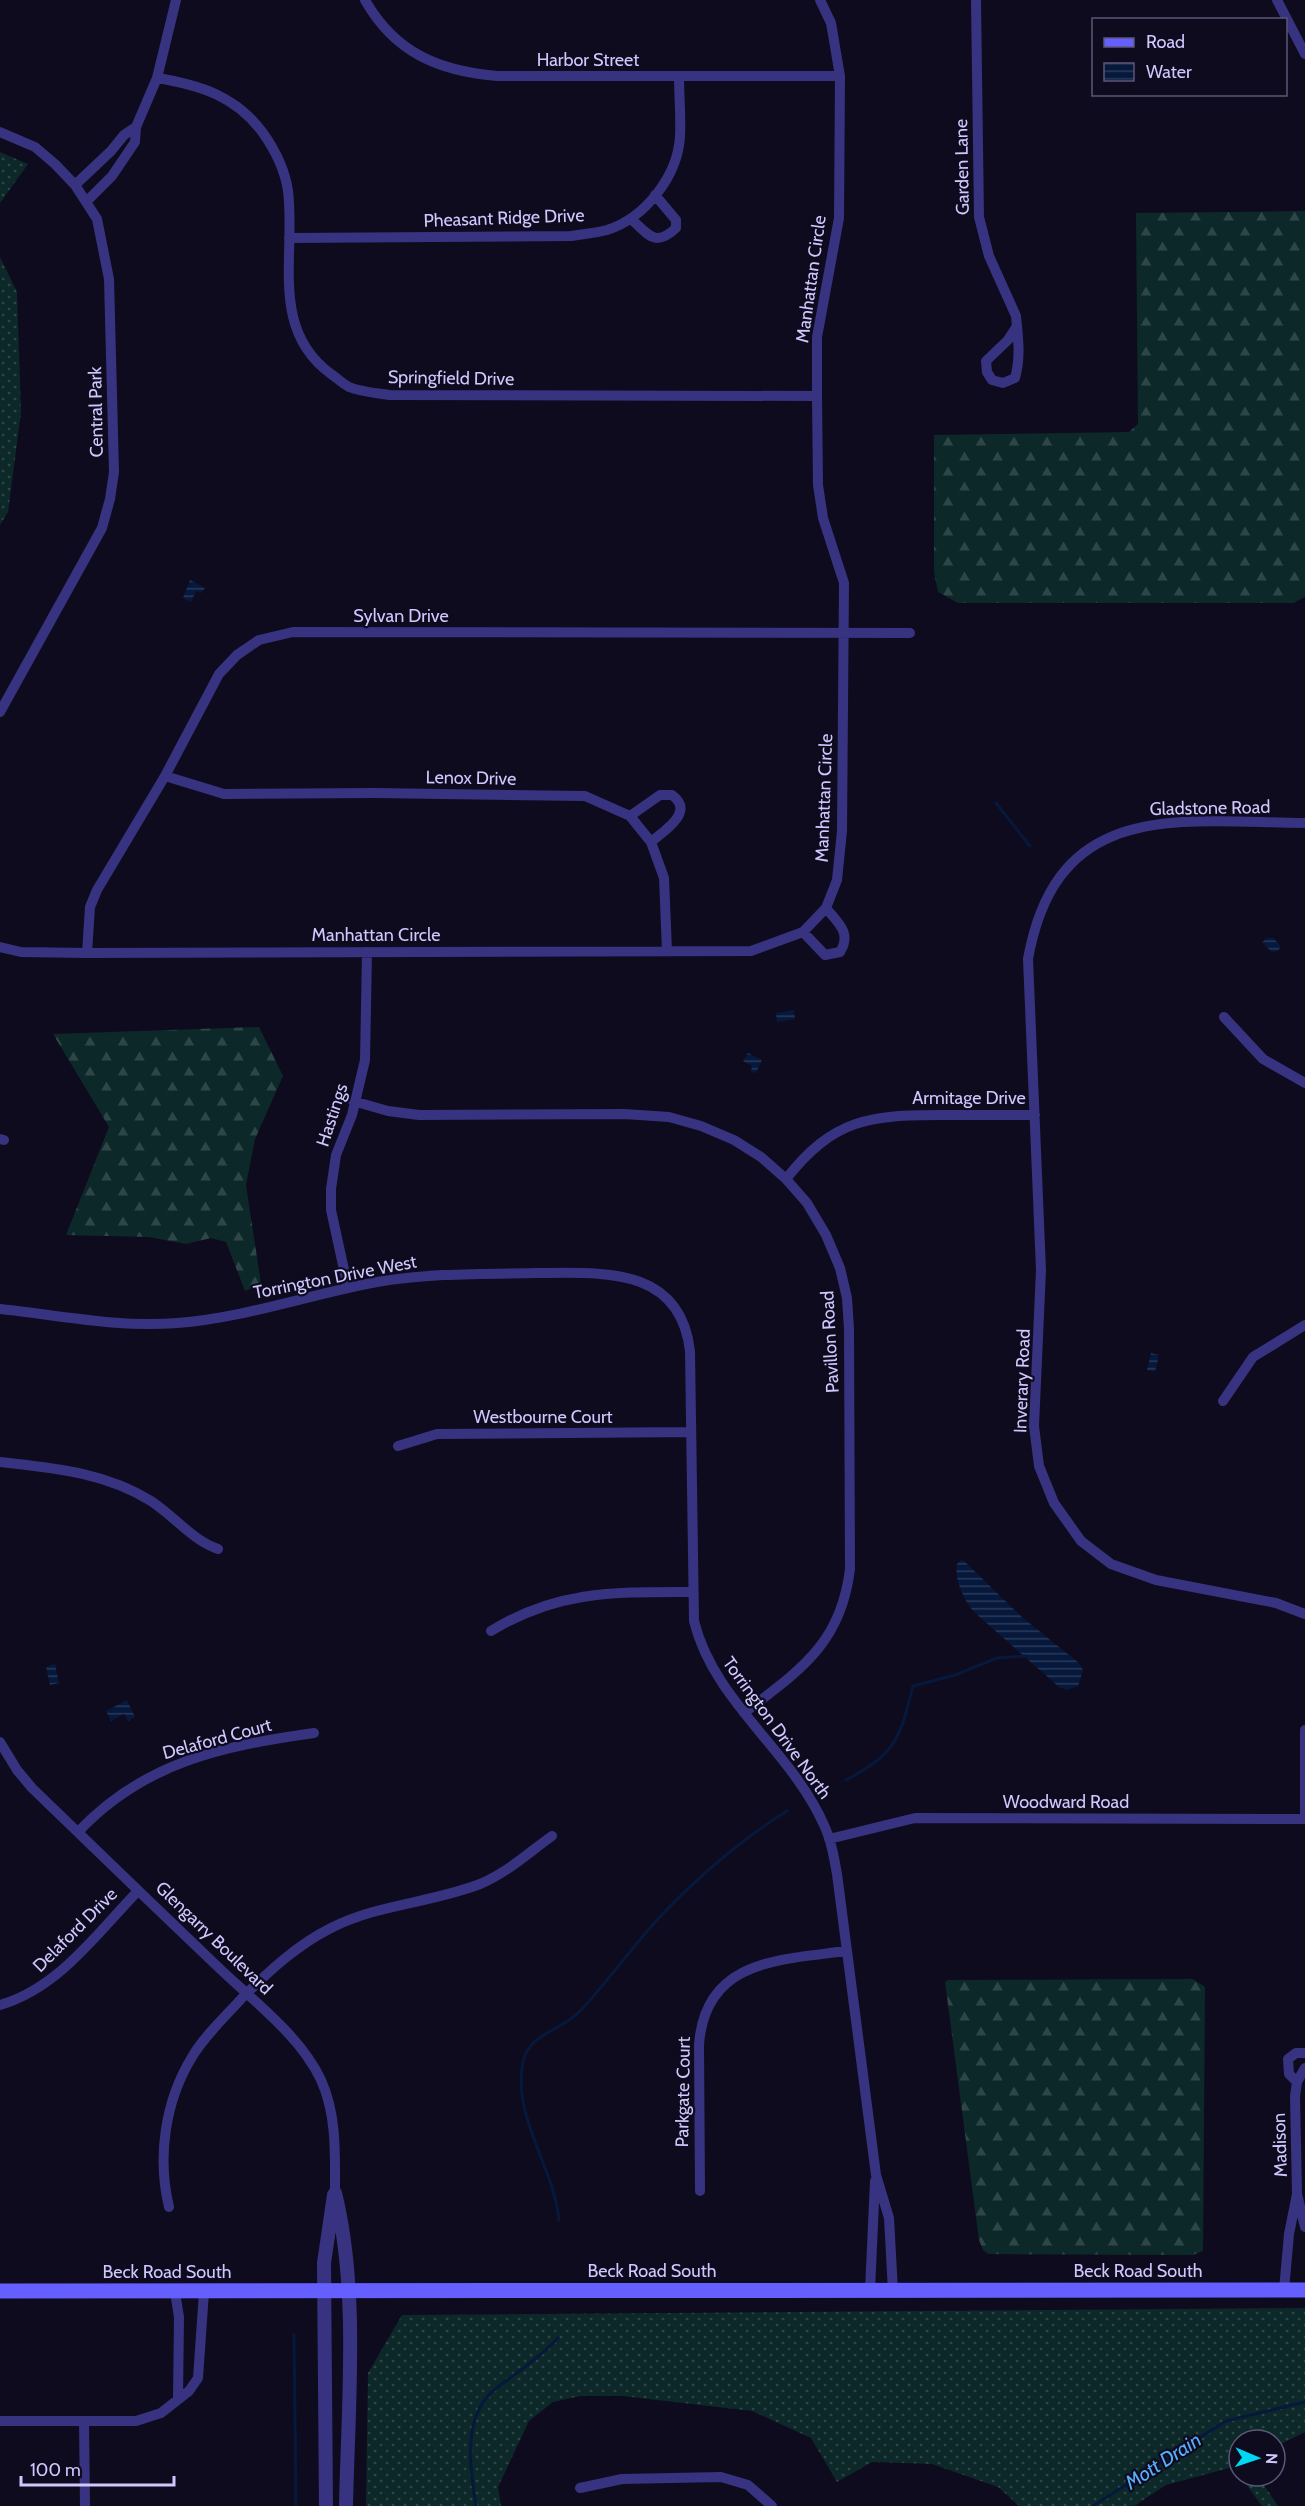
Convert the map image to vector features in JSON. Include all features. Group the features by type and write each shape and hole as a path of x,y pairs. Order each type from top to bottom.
{"main road":[{"name":"Beck Road South","path":"0,2290 324,2292 1305,2290"}],"street":[{"path":"86,202 112,176 135,142 136,127 157,78 176,0"},
{"name":"Harbor Street","path":"365,0 388,31 407,48 428,61 461,73 497,76 840,76"},
{"name":"Manhattan Circle","path":"0,947 21,952 87,953 751,951 803,932 826,908 837,880 842,831 844,583 823,518 818,485 817,337 838,218 840,76 831,22 820,0"},
{"name":"Garden Lane","path":"976,0 979,218 989,256 1016,316 1017,326 1018,365 1015,378 1003,383 992,380 987,372 986,361 1008,340 1017,326"},
{"path":"1277,0 1286,18"},
{"path":"1287,19 1305,54"},
{"name":"Pheasant Ridge Drive","path":"289,238 571,236 607,230 631,219 655,195 672,168 680,138 679,76"},
{"name":"Springfield Drive","path":"157,78 194,84 229,100 254,121 281,164 288,190 289,303 298,338 320,366 350,387 390,395 817,396"},
{"path":"75,185 111,151 124,135 136,127"},
{"name":"Central Park","path":"0,132 35,147 75,185 97,219 109,279 114,472 111,499 102,528 0,712"},
{"path":"631,219 653,238 660,239 668,236 676,228 676,220 655,195"},
{"name":"Sylvan Drive","path":"87,953 90,907 93,898 165,776 219,674 237,655 250,646 278,635 293,632 910,633"},
{"name":"Lenox Drive","path":"165,776 224,794 375,793 585,796 630,816 651,842 664,878 667,951"},
{"path":"630,816 660,795 672,795 676,798 680,807 679,817 651,842"},
{"name":"Gladstone Road","path":"1041,906 1064,872 1091,847 1125,830 1162,822 1305,823"},
{"name":"Armitage Drive","path":"786,1179 821,1143 844,1128 863,1120 900,1114 1035,1115 1028,960 1034,927 1041,906"},
{"path":"803,932 825,955 840,952 846,944 846,932 826,908"},
{"name":"Hastings","path":"348,1288 331,1210 331,1189 336,1155 352,1114 367,1042 367,952"},
{"path":"1224,1017 1263,1059 1305,1083"},
{"name":"Pavillon Road","path":"353,1101 388,1111 419,1115 624,1114 669,1117 701,1126 734,1140 761,1157 786,1179 807,1203 826,1235 840,1268 847,1298 850,1569 842,1611 822,1647 802,1668 744,1713"},
{"name":"Inverary Road","path":"1035,1115 1041,1270 1034,1426 1039,1466 1054,1503 1081,1541 1110,1564 1156,1580 1276,1603 1305,1614"},
{"name":"Torrington Drive West","path":"0,1309 134,1323 177,1323 348,1288 438,1275 600,1273 639,1280 654,1288 670,1303"},
{"name":"Torrington Drive North","path":"670,1303 679,1316 689,1342 694,1621 703,1650 719,1679 810,1799 829,1839 837,1874 876,2175 889,2218 893,2291"},
{"path":"1223,1401 1253,1357 1305,1325"},
{"name":"Westbourne Court","path":"398,1446 437,1434 691,1432"},
{"path":"0,1462 81,1472 125,1487 166,1512 204,1544 218,1549"},
{"path":"490,1631 526,1611 571,1597 623,1592 692,1592"},
{"path":"1305,1730 1305,1819"},
{"name":"Delaford Court","path":"78,1832 116,1796 156,1772 224,1750 314,1732"},
{"name":"Glengarry Boulevard","path":"0,1742 17,1770 32,1788 298,2045 321,2080 332,2118 335,2193 345,2241 348,2291 346,2506"},
{"name":"Woodward Road","path":"829,1839 915,1818 1305,1819"},
{"path":"169,2206 165,2190 164,2146 172,2100 192,2057 247,1994 287,1956 331,1928 372,1912 490,1880 552,1836"},
{"name":"Delaford Drive","path":"0,2005 20,1998 47,1983 138,1891"},
{"name":"Parkgate Court","path":"700,2191 699,2045 701,2026 711,2002 730,1980 758,1964 846,1951"},
{"path":"1305,2053 1296,2053 1288,2059 1289,2074 1297,2082 1305,2068"},
{"name":"Madison","path":"1297,2082 1295,2096 1298,2194 1305,2227"},
{"name":"Torrington Drive North","path":"870,2290 876,2175"},
{"name":"Glengarry Boulevard","path":"326,2506 324,2292 326,2240 335,2193"},
{"name":"Madison","path":"1284,2290 1288,2234 1298,2194"},
{"path":"175,2292 178,2318 178,2398"},
{"path":"0,2421 141,2421 161,2414 189,2391 198,2378 204,2292"},
{"path":"84,2421 85,2506"},
{"path":"580,2488 622,2479 721,2477 748,2485 772,2506"}],"green space":[{"path":"0,152 28,164 0,203"},
{"path":"1305,211 1305,597 1293,603 958,603 938,592 934,572 934,435 1129,432 1138,424 1136,213"},
{"path":"0,257 17,292 21,412 8,512 0,525"},
{"path":"259,1027 283,1076 255,1139 246,1185 261,1284 245,1291 226,1242 211,1238 186,1244 149,1237 66,1235 109,1127 53,1034"},
{"path":"1193,1979 1205,1987 1203,2251 1193,2255 988,2254 983,2250 979,2240 945,1982 948,1980"},
{"path":"1305,2308 1305,2432 1287,2441 1287,2428 1227,2428 1227,2469 1166,2485 1134,2506 1019,2506 998,2487 932,2464 872,2462 837,2482 811,2438 752,2411 623,2396 580,2396 553,2402 529,2421 498,2487 501,2506 366,2506 368,2373 402,2315"},
{"path":"1249,2488 1266,2488 1278,2506 1262,2506"}],"water":[{"path":"190,580 205,588 201,593 196,591 191,602 183,598"},
{"path":"1266,938 1273,938 1280,945 1279,951 1272,952 1262,943"},
{"path":"794,1010 795,1019 777,1022 776,1013"},
{"path":"748,1053 762,1060 756,1073 751,1072 752,1066 743,1061"},
{"path":"1151,1353 1159,1355 1155,1372 1147,1370"},
{"path":"962,1559 1023,1618 1079,1663 1083,1670 1078,1686 1067,1690 1059,1687 974,1612 963,1596 958,1583 957,1564"},
{"path":"55,1664 59,1683 50,1685 46,1667"},
{"path":"127,1700 135,1717 128,1721 124,1714 111,1721 106,1711"}],"waterway":[{"path":"996,803 1030,846"},
{"path":"846,1780 863,1771 886,1753 899,1732 913,1686 955,1675 997,1658 1026,1656"},
{"path":"559,2220 556,2200 523,2102 521,2082 526,2052 539,2038 579,2012 658,1919 692,1885 749,1837 787,1811"},
{"path":"294,2335 296,2506"},
{"path":"476,2506 471,2461 472,2430 476,2415 483,2402 493,2391 558,2338"},
{"name":"Mott Drain","path":"1093,2506 1226,2421 1305,2402"}]}
